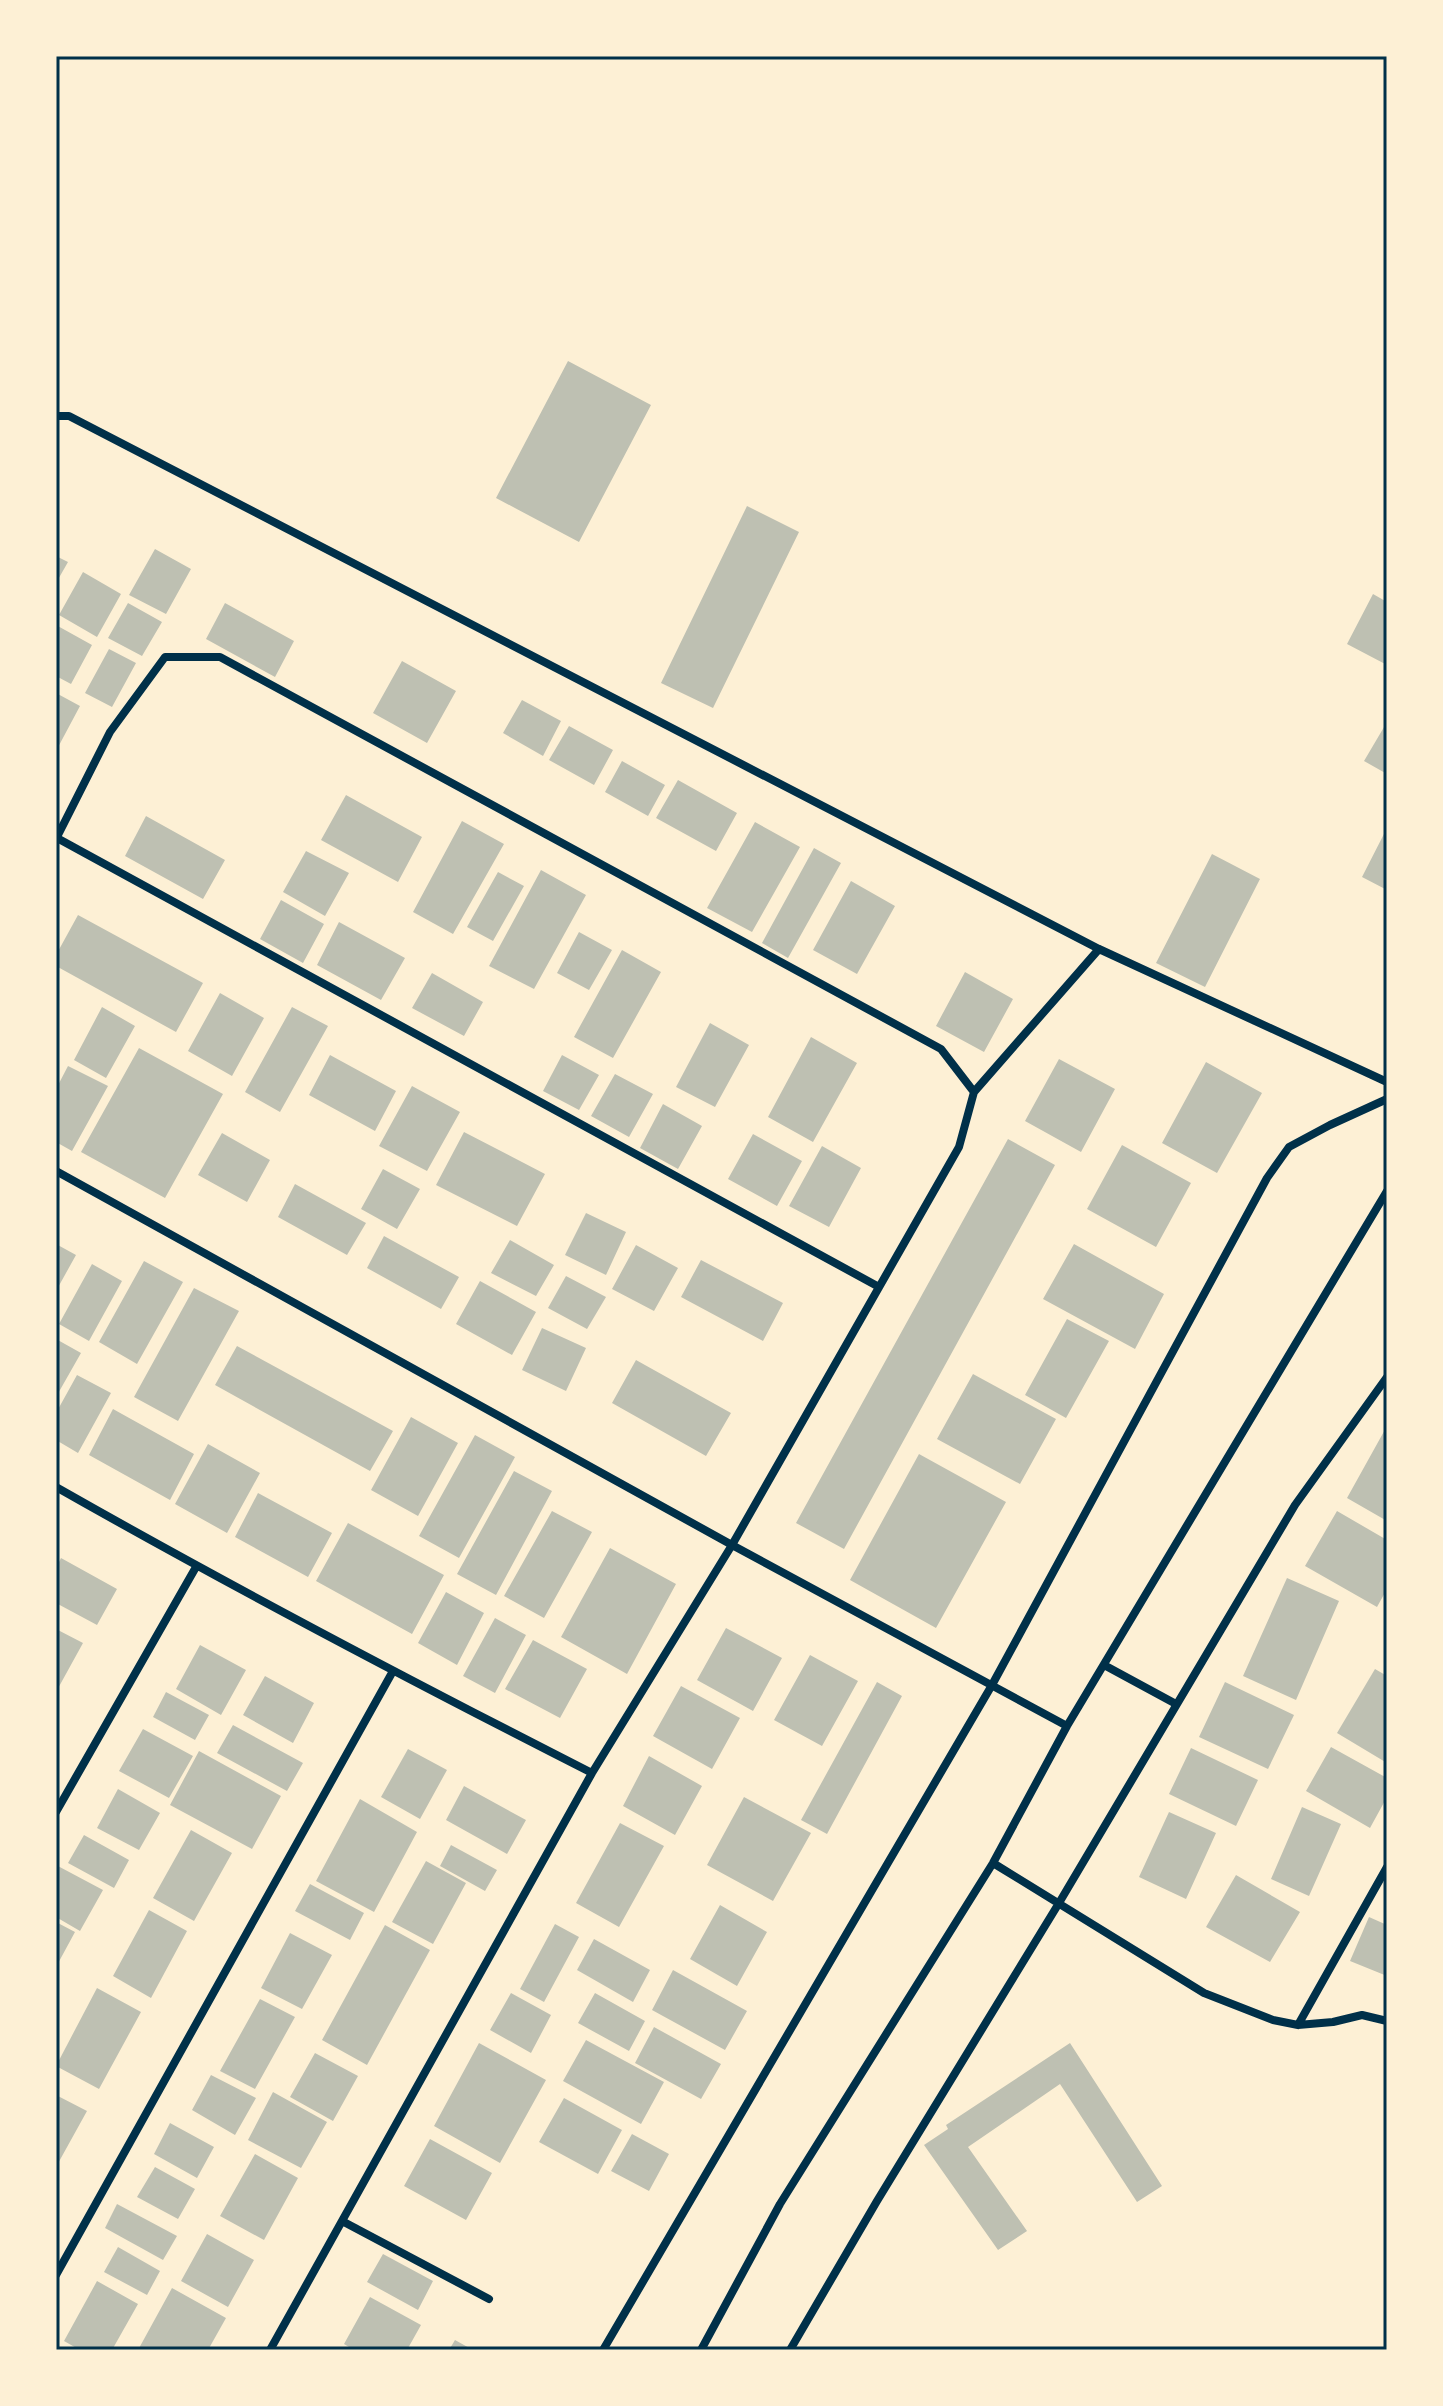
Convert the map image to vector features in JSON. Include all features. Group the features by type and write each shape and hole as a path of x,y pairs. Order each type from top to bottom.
{"street":[{"path":"56,416 69,416 83,423 1099,949 1387,1082"},
{"path":"879,1287 56,839 110,732 165,657 220,657 941,1049 974,1092"},
{"path":"270,2350 592,1773 732,1545 959,1147 974,1092 1099,949"},
{"path":"603,2350 992,1685 1267,1178 1289,1147 1387,1099"},
{"path":"56,1171 732,1545 1067,1726"},
{"path":"701,2350 780,2204 993,1863 1067,1726 1387,1191"},
{"path":"790,2350 1295,1505 1387,1377"},
{"path":"56,1487 196,1567 592,1773"},
{"path":"56,1812 196,1567"},
{"path":"1104,1665 1176,1704"},
{"path":"56,2275 393,1671"},
{"path":"993,1863 1204,1993 1273,2020 1298,2025 1333,2022 1362,2015 1387,2021"},
{"path":"1298,2025 1387,1867"},
{"path":"342,2221 489,2299"}],"building":[{"path":"568,361 651,405 579,542 496,498"},
{"path":"747,506 799,532 713,708 661,683"},
{"path":"155,549 191,569 166,614 129,595"},
{"path":"56,556 68,562 56,583"},
{"path":"83,572 121,594 97,637 59,615"},
{"path":"1373,594 1387,602 1387,665 1347,644"},
{"path":"128,603 162,622 142,656 108,638"},
{"path":"225,603 294,641 275,677 206,639"},
{"path":"56,625 92,645 71,684 56,676"},
{"path":"109,649 136,663 112,707 85,693"},
{"path":"402,661 456,691 427,743 373,713"},
{"path":"56,693 80,706 56,751"},
{"path":"522,700 561,721 543,756 503,733"},
{"path":"1387,722 1387,774 1364,761"},
{"path":"569,726 613,750 594,785 549,760"},
{"path":"622,761 665,785 648,816 605,792"},
{"path":"678,780 737,813 716,851 656,818"},
{"path":"346,795 422,837 398,882 321,840"},
{"path":"146,816 225,860 203,899 125,856"},
{"path":"462,821 504,844 453,934 413,912"},
{"path":"755,822 800,847 752,932 707,908"},
{"path":"1387,828 1387,890 1362,877"},
{"path":"814,848 841,863 788,958 762,943"},
{"path":"306,851 349,873 325,916 283,892"},
{"path":"1212,854 1260,879 1205,987 1156,963"},
{"path":"541,870 586,895 534,989 489,966"},
{"path":"498,872 524,886 493,941 467,927"},
{"path":"851,881 895,906 857,974 813,950"},
{"path":"281,900 324,924 303,963 260,939"},
{"path":"78,915 203,983 176,1032 56,966 56,955"},
{"path":"339,922 405,958 381,1000 317,965"},
{"path":"579,932 612,950 589,990 557,973"},
{"path":"622,950 661,972 613,1058 574,1037"},
{"path":"965,972 1013,999 984,1052 936,1026"},
{"path":"432,973 483,1002 464,1036 412,1008"},
{"path":"220,993 264,1018 232,1076 188,1051"},
{"path":"102,1007 135,1026 106,1078 74,1060"},
{"path":"292,1007 328,1026 280,1112 245,1092"},
{"path":"710,1023 749,1045 715,1107 676,1087"},
{"path":"811,1037 857,1063 813,1142 768,1117"},
{"path":"139,1048 223,1094 165,1198 81,1152"},
{"path":"330,1055 396,1091 375,1131 309,1095"},
{"path":"562,1055 599,1075 579,1110 543,1091"},
{"path":"1059,1059 1115,1089 1081,1152 1025,1121"},
{"path":"1206,1062 1262,1093 1217,1173 1162,1143"},
{"path":"68,1066 108,1086 72,1151 56,1142 56,1089"},
{"path":"615,1074 653,1094 629,1137 591,1116"},
{"path":"412,1086 460,1112 427,1171 379,1146"},
{"path":"663,1104 702,1126 678,1169 640,1148"},
{"path":"464,1132 545,1174 517,1226 436,1185"},
{"path":"222,1133 270,1160 247,1202 198,1175"},
{"path":"753,1134 802,1161 777,1206 728,1179"},
{"path":"1008,1139 1055,1165 844,1549 796,1523"},
{"path":"1122,1145 1191,1183 1156,1247 1087,1209"},
{"path":"822,1146 861,1168 829,1227 789,1206"},
{"path":"383,1169 420,1189 397,1229 361,1209"},
{"path":"295,1184 366,1223 347,1255 278,1217"},
{"path":"586,1213 626,1232 606,1275 565,1255"},
{"path":"384,1236 459,1277 441,1309 367,1268"},
{"path":"510,1240 554,1265 536,1296 491,1273"},
{"path":"56,1244 76,1255 56,1291"},
{"path":"1074,1244 1164,1294 1135,1349 1043,1299"},
{"path":"636,1245 678,1268 654,1311 612,1289"},
{"path":"701,1260 783,1303 763,1341 681,1297"},
{"path":"144,1261 183,1282 137,1364 99,1342"},
{"path":"92,1264 122,1281 89,1341 59,1324"},
{"path":"566,1276 606,1297 587,1329 548,1308"},
{"path":"480,1281 536,1312 512,1355 456,1324"},
{"path":"194,1288 239,1311 178,1421 134,1397"},
{"path":"1067,1319 1109,1341 1066,1418 1025,1395"},
{"path":"542,1328 586,1348 566,1391 522,1370"},
{"path":"56,1339 81,1353 56,1397"},
{"path":"237,1346 393,1431 370,1471 215,1385"},
{"path":"636,1360 731,1413 706,1456 612,1403"},
{"path":"973,1374 1056,1419 1020,1484 937,1439"},
{"path":"77,1375 111,1393 78,1453 56,1440 56,1413"},
{"path":"113,1409 194,1454 170,1500 89,1455"},
{"path":"411,1417 458,1443 418,1516 371,1490"},
{"path":"1387,1426 1387,1521 1347,1498"},
{"path":"475,1435 515,1457 459,1558 419,1536"},
{"path":"208,1444 260,1473 227,1533 175,1504"},
{"path":"919,1454 1006,1502 936,1628 850,1580"},
{"path":"514,1471 552,1491 496,1595 457,1574"},
{"path":"258,1493 332,1533 308,1577 235,1537"},
{"path":"552,1511 592,1532 544,1618 504,1596"},
{"path":"1337,1511 1387,1540 1387,1589 1377,1607 1305,1566"},
{"path":"348,1523 444,1575 412,1634 316,1581"},
{"path":"610,1548 676,1584 627,1674 561,1637"},
{"path":"61,1558 117,1589 97,1625 56,1603 56,1568"},
{"path":"1287,1578 1339,1601 1296,1700 1243,1676"},
{"path":"446,1592 484,1613 457,1665 418,1643"},
{"path":"495,1618 526,1635 495,1693 463,1676"},
{"path":"726,1628 782,1658 753,1711 697,1680"},
{"path":"56,1629 83,1643 56,1692"},
{"path":"533,1640 587,1669 560,1718 505,1689"},
{"path":"200,1645 246,1670 221,1715 176,1689"},
{"path":"810,1655 858,1681 822,1746 774,1720"},
{"path":"1375,1669 1387,1676 1387,1763 1337,1733"},
{"path":"265,1676 314,1703 293,1743 243,1715"},
{"path":"877,1682 902,1696 827,1834 801,1820"},
{"path":"1225,1682 1294,1715 1268,1769 1199,1737"},
{"path":"681,1686 740,1718 712,1769 653,1736"},
{"path":"166,1692 209,1715 195,1740 153,1717"},
{"path":"233,1725 303,1763 287,1791 217,1753"},
{"path":"143,1729 193,1756 169,1798 119,1771"},
{"path":"1331,1747 1387,1778 1387,1797 1370,1828 1306,1791"},
{"path":"1191,1748 1258,1780 1236,1826 1169,1794"},
{"path":"408,1749 447,1770 420,1819 381,1797"},
{"path":"199,1751 281,1796 252,1849 170,1805"},
{"path":"649,1756 702,1786 675,1835 623,1806"},
{"path":"464,1786 526,1820 507,1854 446,1820"},
{"path":"118,1789 160,1813 139,1850 97,1828"},
{"path":"744,1797 811,1833 773,1901 707,1865"},
{"path":"360,1799 417,1832 374,1912 316,1881"},
{"path":"1302,1807 1341,1824 1309,1896 1271,1879"},
{"path":"1169,1812 1216,1833 1186,1899 1139,1877"},
{"path":"620,1823 664,1846 619,1927 576,1903"},
{"path":"191,1830 232,1853 194,1921 153,1898"},
{"path":"84,1835 129,1860 114,1888 68,1863"},
{"path":"451,1845 497,1870 485,1891 440,1866"},
{"path":"426,1861 466,1883 433,1944 392,1922"},
{"path":"56,1865 103,1890 80,1931 56,1917"},
{"path":"1236,1875 1300,1912 1270,1962 1206,1927"},
{"path":"310,1884 364,1913 350,1940 295,1911"},
{"path":"720,1905 767,1932 737,1986 690,1959"},
{"path":"149,1910 187,1931 151,1998 113,1976"},
{"path":"1369,1917 1387,1925 1387,1976 1350,1961"},
{"path":"56,1922 75,1932 56,1967"},
{"path":"555,1924 579,1937 544,2002 520,1989"},
{"path":"385,1925 430,1950 367,2065 322,2040"},
{"path":"290,1933 332,1955 302,2009 261,1988"},
{"path":"594,1939 650,1970 633,2002 577,1970"},
{"path":"673,1970 747,2011 725,2050 652,2010"},
{"path":"97,1988 141,2012 99,2089 56,2066"},
{"path":"511,1993 551,2015 531,2053 490,2030"},
{"path":"595,1993 645,2021 629,2051 578,2023"},
{"path":"260,1999 295,2017 255,2089 220,2071"},
{"path":"654,2027 721,2064 701,2099 635,2063"},
{"path":"586,2040 664,2082 641,2124 563,2081"},
{"path":"479,2043 546,2080 500,2163 434,2126"},
{"path":"1070,2043 1162,2186 1137,2202 1060,2084 968,2147 1027,2231 998,2250 924,2145 948,2129 946,2125"},
{"path":"315,2053 358,2076 333,2121 290,2097"},
{"path":"211,2075 256,2098 235,2135 192,2110"},
{"path":"273,2092 327,2122 301,2168 248,2140"},
{"path":"56,2095 87,2111 56,2167"},
{"path":"564,2098 622,2130 598,2174 539,2142"},
{"path":"170,2123 214,2147 197,2178 154,2154"},
{"path":"632,2134 669,2154 649,2191 611,2171"},
{"path":"430,2139 492,2173 466,2220 404,2186"},
{"path":"255,2154 298,2178 264,2240 220,2216"},
{"path":"155,2167 195,2189 178,2219 137,2197"},
{"path":"117,2204 177,2236 163,2260 105,2228"},
{"path":"207,2234 254,2260 228,2307 181,2281"},
{"path":"118,2247 160,2271 147,2295 104,2272"},
{"path":"383,2254 433,2281 418,2310 367,2282"},
{"path":"97,2281 138,2304 112,2350 80,2350 64,2341"},
{"path":"172,2288 226,2318 208,2350 138,2350"},
{"path":"370,2297 421,2325 407,2350 354,2350 344,2344"},
{"path":"455,2340 473,2350 449,2350"}]}
